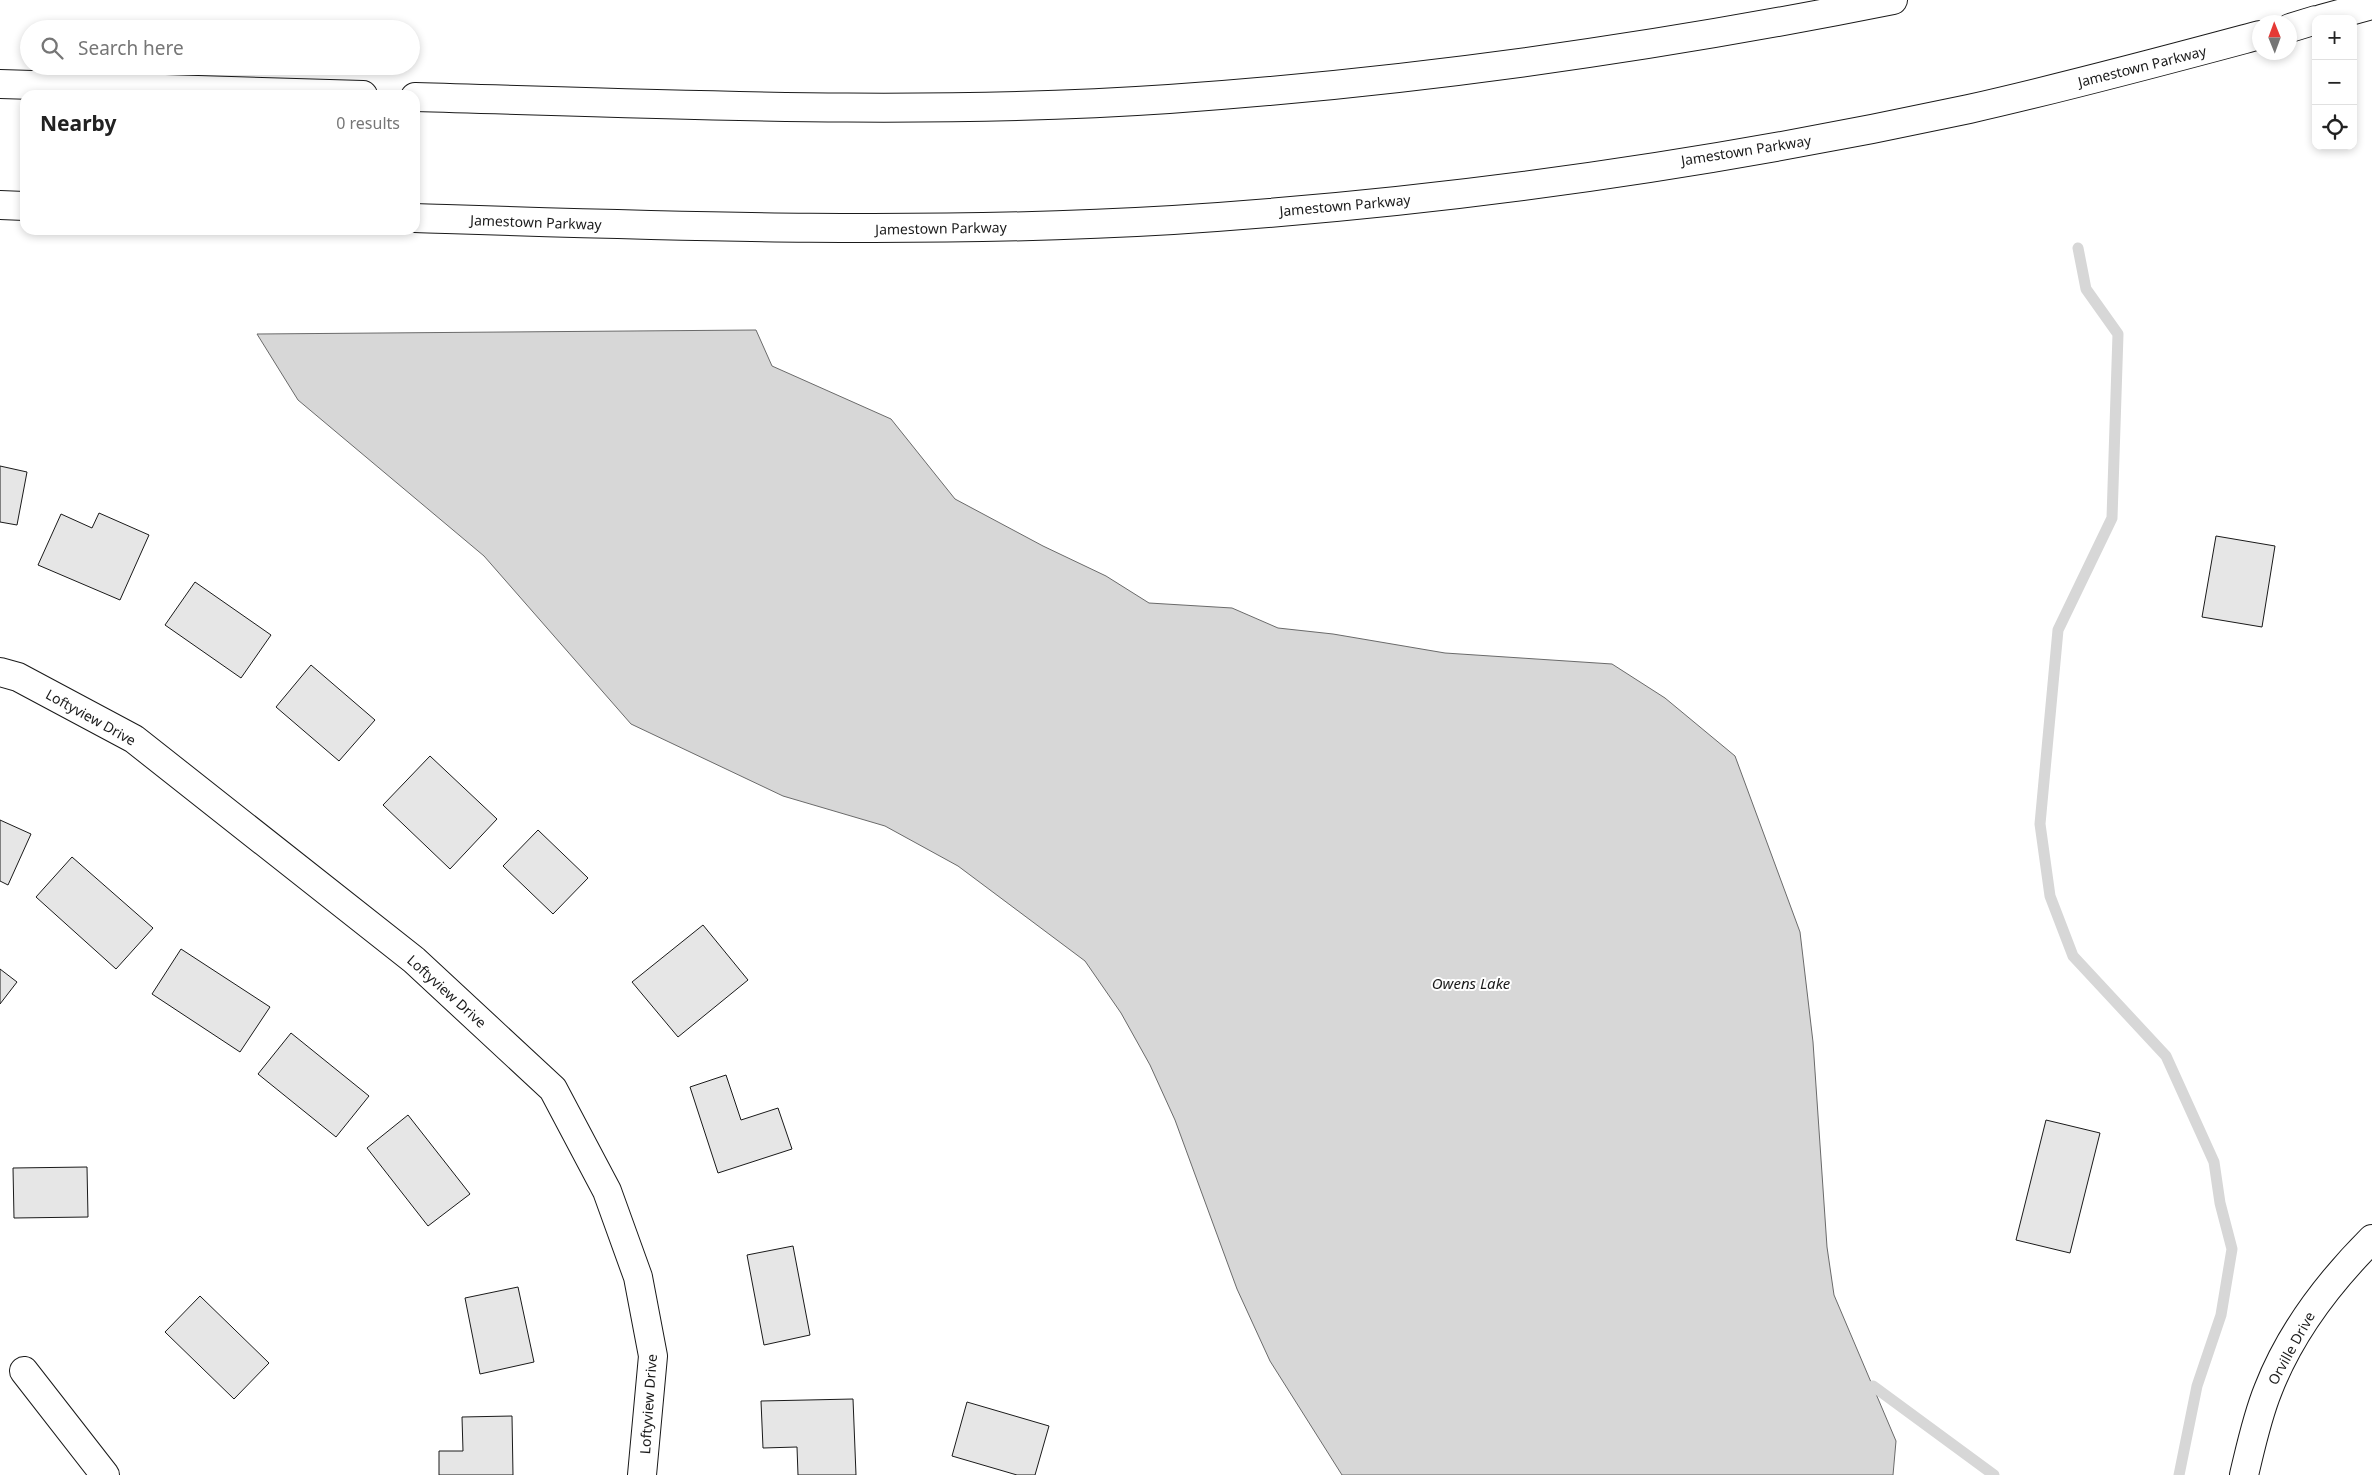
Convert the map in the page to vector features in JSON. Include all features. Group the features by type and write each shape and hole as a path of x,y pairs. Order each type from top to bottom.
{"main road":[{"path":"420,97 752,107 892,108 1167,99 1446,73 1772,24 1893,0"},
{"path":"2336,15 2372,5"},
{"path":"2297,26 2312,21"},
{"name":"Jamestown Parkway","path":"420,218 749,228 892,229 1043,226 1175,220 1461,194 1803,142 1971,108 2252,37"},
{"path":"0,84 198,90"},
{"path":"0,205 20,206"},
{"name":"Loftyview Drive","path":"0,672 18,677 134,739 414,960 553,1089 607,1191 638,1277 653,1356 642,1475"},
{"name":"Orville Drive","path":"2244,1475 2255,1429 2268,1389 2290,1347 2316,1305 2348,1263 2372,1239"},
{"path":"24,1371 105,1475"}],"water":[{"name":"Owens Lake","path":"756,330 772,366 891,419 955,499 1043,546 1106,576 1149,603 1232,608 1278,628 1333,634 1445,653 1612,664 1665,698 1735,756 1800,932 1813,1042 1827,1247 1834,1295 1896,1441 1893,1475 1342,1475 1270,1361 1237,1289 1175,1120 1150,1065 1121,1013 1085,961 958,866 885,826 783,796 631,724 484,556 298,400 257,334"}],"building":[{"path":"0,466 27,472 17,525 0,522"},
{"path":"99,513 149,535 120,600 38,565 61,514 92,528"},
{"path":"2216,536 2275,546 2262,627 2202,617"},
{"path":"195,582 271,635 241,678 165,625"},
{"path":"311,665 375,720 339,761 276,707"},
{"path":"430,756 497,819 450,869 383,805"},
{"path":"0,820 31,834 8,885 0,881"},
{"path":"538,830 588,878 553,914 503,866"},
{"path":"72,857 153,928 116,969 36,897"},
{"path":"703,925 748,980 678,1037 632,982"},
{"path":"181,949 270,1007 240,1052 152,994"},
{"path":"0,969 17,982 0,1004"},
{"path":"291,1033 369,1096 336,1137 258,1074"},
{"path":"726,1075 741,1120 778,1108 792,1149 718,1173 690,1087"},
{"path":"408,1115 470,1194 428,1226 367,1148"},
{"path":"2046,1120 2100,1133 2070,1253 2016,1240"},
{"path":"87,1167 88,1217 14,1218 13,1168"},
{"path":"793,1246 810,1335 764,1345 747,1255"},
{"path":"518,1287 534,1362 480,1374 465,1298"},
{"path":"200,1296 269,1363 234,1399 165,1332"},
{"path":"853,1399 856,1475 798,1475 797,1447 763,1448 761,1401"},
{"path":"967,1402 1049,1426 1035,1475 1017,1475 952,1456"},
{"path":"512,1416 513,1475 439,1475 439,1451 463,1451 462,1417"}],"waterway":[{"path":"2078,248 2086,289 2118,334 2112,518 2058,630 2040,824 2050,896 2073,956 2166,1056 2214,1162 2220,1203 2232,1249 2221,1315 2197,1386 2179,1475"},
{"path":"1873,1386 1994,1475"}]}
